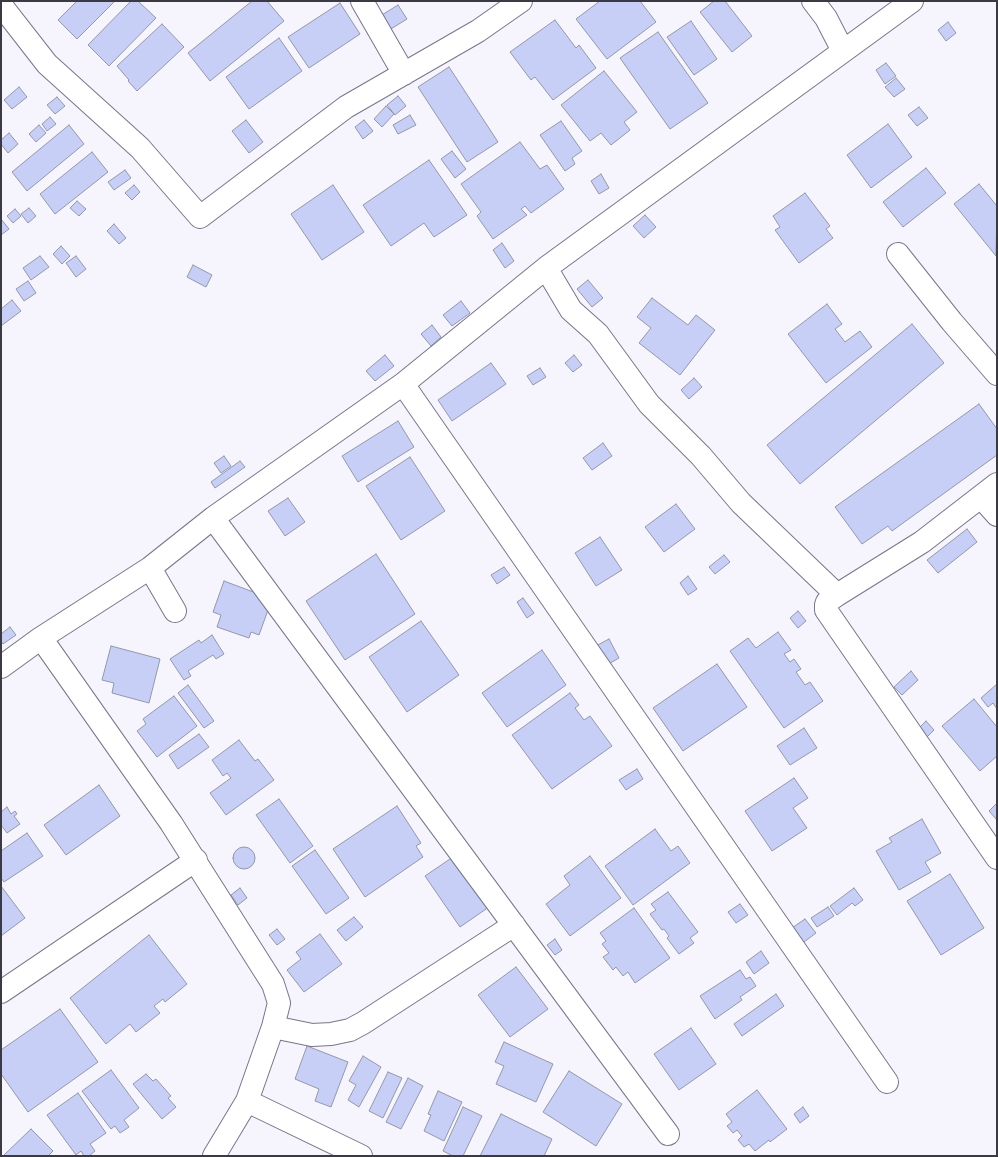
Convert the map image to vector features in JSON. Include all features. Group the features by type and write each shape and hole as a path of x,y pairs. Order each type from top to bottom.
{"street":[{"path":"362,1 404,74"},
{"path":"1,5 48,64 140,148 200,217 346,107 478,31 521,1"},
{"path":"813,1 826,18 843,51"},
{"path":"1,667 41,638 150,568 213,518 403,384 546,268 912,1"},
{"path":"898,254 952,322 997,374"},
{"path":"546,268 571,310 598,334 649,404 701,456 741,503 837,595"},
{"path":"403,384 886,1082"},
{"path":"997,515 989,491 922,542 827,602 826,610 997,858"},
{"path":"213,518 668,1134"},
{"path":"150,568 175,611"},
{"path":"41,638 196,860 274,984 279,1003 273,1027 247,1101 214,1156"},
{"path":"1,992 196,860"},
{"path":"273,1027 312,1035 331,1034 350,1030 514,925"},
{"path":"247,1101 361,1156"}],"building":[{"path":"77,1 115,1 77,39 58,20"},
{"path":"131,1 138,1 156,18 109,66 88,45"},
{"path":"252,1 267,1 284,21 210,81 188,53"},
{"path":"600,1 640,1 656,22 607,59 576,19"},
{"path":"714,1 725,1 752,36 732,52 700,12"},
{"path":"340,3 360,34 309,68 288,37"},
{"path":"398,5 407,19 386,32 377,18"},
{"path":"555,20 576,48 579,45 596,68 553,100 535,77 531,80 510,52"},
{"path":"691,21 717,59 694,75 667,37"},
{"path":"948,22 956,33 946,41 938,30"},
{"path":"162,24 184,47 137,91 117,66"},
{"path":"658,32 708,103 670,129 620,58"},
{"path":"279,38 302,71 249,109 226,77"},
{"path":"886,63 896,76 885,84 876,70"},
{"path":"449,67 498,142 467,162 418,87"},
{"path":"604,71 637,112 624,122 630,130 611,145 601,133 590,141 561,105"},
{"path":"896,78 905,89 894,97 885,87"},
{"path":"19,87 27,97 12,109 4,100"},
{"path":"398,96 406,106 395,115 387,105"},
{"path":"57,97 65,106 55,114 47,105"},
{"path":"386,106 394,114 382,127 374,119"},
{"path":"919,107 928,118 917,126 908,115"},
{"path":"410,115 416,125 398,134 393,125"},
{"path":"50,117 56,124 47,131 42,124"},
{"path":"246,120 263,142 249,153 232,131"},
{"path":"364,120 373,131 363,139 355,127"},
{"path":"561,121 582,151 572,158 575,164 565,171 540,135"},
{"path":"888,124 912,157 871,188 847,155"},
{"path":"39,125 46,133 36,142 29,134"},
{"path":"69,125 84,144 27,191 12,172"},
{"path":"9,133 18,144 8,153 1,144 1,140"},
{"path":"520,142 540,169 547,165 564,189 531,213 525,206 521,209 527,215 493,239 477,216 481,212 461,184"},
{"path":"452,151 466,169 455,178 441,159"},
{"path":"92,152 108,172 55,214 40,194"},
{"path":"429,160 467,215 434,237 424,223 391,246 363,205"},
{"path":"926,168 946,193 903,227 883,202"},
{"path":"125,170 131,178 114,190 108,182"},
{"path":"601,174 609,188 599,194 591,181"},
{"path":"979,184 997,206 996,256 954,204"},
{"path":"134,185 140,192 132,200 125,193"},
{"path":"333,185 364,232 322,260 291,214"},
{"path":"805,193 830,226 826,229 833,238 799,263 775,230 780,227 773,216"},
{"path":"77,201 86,209 79,216 70,208"},
{"path":"29,208 36,216 28,223 21,214"},
{"path":"15,209 21,216 13,223 7,216"},
{"path":"645,215 656,227 644,238 633,226"},
{"path":"1,219 9,229 1,235"},
{"path":"114,224 126,238 119,244 107,231"},
{"path":"502,243 514,261 505,268 493,250"},
{"path":"61,246 70,256 62,264 53,254"},
{"path":"40,256 49,267 31,280 23,268"},
{"path":"76,256 86,269 76,277 66,263"},
{"path":"193,265 212,275 206,287 187,277"},
{"path":"588,280 603,298 592,307 577,289"},
{"path":"28,281 36,293 24,301 16,289"},
{"path":"652,298 688,325 696,315 715,330 680,375 639,343 651,328 637,317"},
{"path":"12,300 21,311 1,326 1,309"},
{"path":"461,301 470,313 452,326 443,315"},
{"path":"827,304 842,324 835,329 845,342 860,331 872,347 826,383 788,334"},
{"path":"912,324 944,363 800,484 767,445"},
{"path":"432,325 441,337 431,346 421,334"},
{"path":"385,355 394,366 375,381 366,371"},
{"path":"574,355 582,365 573,372 565,363"},
{"path":"491,363 506,384 452,421 438,400"},
{"path":"540,368 546,377 533,385 527,376"},
{"path":"694,378 702,387 689,399 681,390"},
{"path":"979,404 997,429 997,455 892,531 888,526 862,544 835,507"},
{"path":"398,421 414,447 358,482 342,456"},
{"path":"603,443 612,456 592,470 583,458"},
{"path":"224,456 231,466 221,473 214,463"},
{"path":"410,457 445,511 401,540 366,486"},
{"path":"240,461 245,467 215,488 211,482"},
{"path":"288,498 305,522 285,536 268,511"},
{"path":"676,504 695,529 664,552 645,527"},
{"path":"967,529 977,542 938,573 927,560"},
{"path":"600,537 622,570 596,586 575,553"},
{"path":"376,554 415,614 345,660 306,601"},
{"path":"724,555 730,562 715,574 709,567"},
{"path":"504,567 510,575 497,584 491,575"},
{"path":"688,576 697,589 688,595 680,583"},
{"path":"224,581 272,599 259,635 251,632 249,638 217,627 221,615 213,612"},
{"path":"523,598 534,613 527,618 517,602"},
{"path":"798,611 806,621 798,628 790,618"},
{"path":"421,621 459,675 407,712 369,657"},
{"path":"10,627 16,635 3,644 1,641 1,634"},
{"path":"778,632 791,650 784,654 790,662 794,659 801,669 796,672 805,685 810,682 823,701 784,728 730,651 748,638 756,648"},
{"path":"212,635 224,654 216,659 213,655 188,671 191,676 184,680 170,659 199,640 201,643"},
{"path":"609,639 619,658 605,666 594,647"},
{"path":"111,646 160,659 149,703 112,693 114,683 102,680"},
{"path":"542,650 566,685 507,727 482,693"},
{"path":"717,664 747,707 683,751 653,708"},
{"path":"911,671 918,680 902,695 894,687"},
{"path":"997,684 997,709 993,703 988,707 981,698"},
{"path":"188,685 214,721 204,728 178,693"},
{"path":"570,693 579,705 575,708 584,720 590,716 612,746 552,789 512,735"},
{"path":"174,696 197,726 157,757 137,731 146,724 143,719"},
{"path":"974,699 997,727 997,756 980,771 942,726"},
{"path":"926,721 934,730 924,740 916,731"},
{"path":"804,728 817,748 790,765 777,746"},
{"path":"199,734 209,747 178,769 169,755"},
{"path":"239,740 255,761 258,759 274,780 226,815 210,793 231,778 227,773 223,776 212,760"},
{"path":"637,769 643,779 626,790 619,780"},
{"path":"794,778 808,798 793,808 807,828 772,851 745,811"},
{"path":"99,785 120,816 66,855 44,825"},
{"path":"279,799 313,846 290,863 256,815"},
{"path":"997,803 997,820 989,811"},
{"path":"397,806 421,843 416,846 423,857 365,897 333,849"},
{"path":"7,807 11,814 15,811 17,814 14,816 20,824 7,833 1,825 1,812"},
{"path":"922,819 941,853 925,862 931,872 899,890 876,851 892,842 889,838"},
{"path":"655,829 671,851 678,846 690,863 633,905 605,866"},
{"path":"27,833 43,856 4,882 1,878 1,851"},
{"path":"244,847 252,850 255,858 252,866 244,869 236,866 233,858 236,850"},
{"path":"315,850 349,898 326,914 292,866"},
{"path":"590,856 621,898 570,936 546,904 570,885 564,876"},
{"path":"453,857 489,907 460,927 425,876"},
{"path":"950,874 984,928 941,955 907,901"},
{"path":"1,886 25,918 1,936"},
{"path":"240,888 247,898 238,905 231,895"},
{"path":"854,888 863,900 855,906 852,903 837,915 830,906"},
{"path":"668,892 698,932 690,938 694,943 679,954 667,938 669,936 664,929 662,930 650,914 656,910 651,904"},
{"path":"740,904 748,915 736,923 728,912"},
{"path":"828,907 834,916 817,927 811,918"},
{"path":"634,908 670,958 635,983 628,972 623,976 616,967 613,970 603,957 609,953 602,944 606,941 600,933"},
{"path":"354,917 363,927 346,941 337,930"},
{"path":"805,919 816,933 800,945 789,930"},
{"path":"277,929 285,939 277,945 269,935"},
{"path":"320,934 342,964 304,992 287,970 301,959 296,952"},
{"path":"149,935 187,984 165,1002 163,999 154,1006 160,1013 136,1032 130,1024 106,1044 70,998"},
{"path":"555,939 562,950 555,955 547,945"},
{"path":"761,951 769,963 754,974 746,962"},
{"path":"516,967 548,1009 510,1037 478,995"},
{"path":"740,970 746,979 750,977 756,986 740,997 742,1000 715,1019 700,996"},
{"path":"776,994 784,1006 742,1036 734,1024"},
{"path":"60,1009 98,1062 28,1112 1,1074 1,1050"},
{"path":"691,1028 716,1064 679,1090 654,1054"},
{"path":"504,1042 553,1064 536,1102 496,1084 504,1066 495,1062"},
{"path":"307,1046 348,1062 331,1107 315,1101 319,1089 295,1079"},
{"path":"363,1056 381,1067 359,1107 348,1100 356,1085 349,1081"},
{"path":"111,1070 139,1108 124,1120 129,1127 120,1133 115,1126 111,1129 82,1091"},
{"path":"569,1071 622,1104 596,1146 543,1112"},
{"path":"388,1072 402,1078 383,1118 369,1111"},
{"path":"146,1074 153,1081 156,1079 171,1096 168,1098 176,1107 162,1119 133,1084"},
{"path":"408,1078 423,1086 401,1129 386,1122"},
{"path":"757,1090 787,1129 755,1151 749,1144 744,1147 738,1140 742,1136 737,1130 733,1133 727,1126 732,1122 726,1114"},
{"path":"438,1091 462,1102 444,1141 424,1131 431,1115 428,1114"},
{"path":"78,1093 106,1133 90,1144 95,1151 89,1156 84,1156 81,1151 76,1155 47,1115"},
{"path":"463,1107 482,1116 463,1156 453,1156 443,1151"},
{"path":"803,1107 809,1116 800,1123 794,1114"},
{"path":"501,1114 552,1139 544,1156 480,1156"},
{"path":"31,1129 53,1151 48,1156 3,1156"}]}
